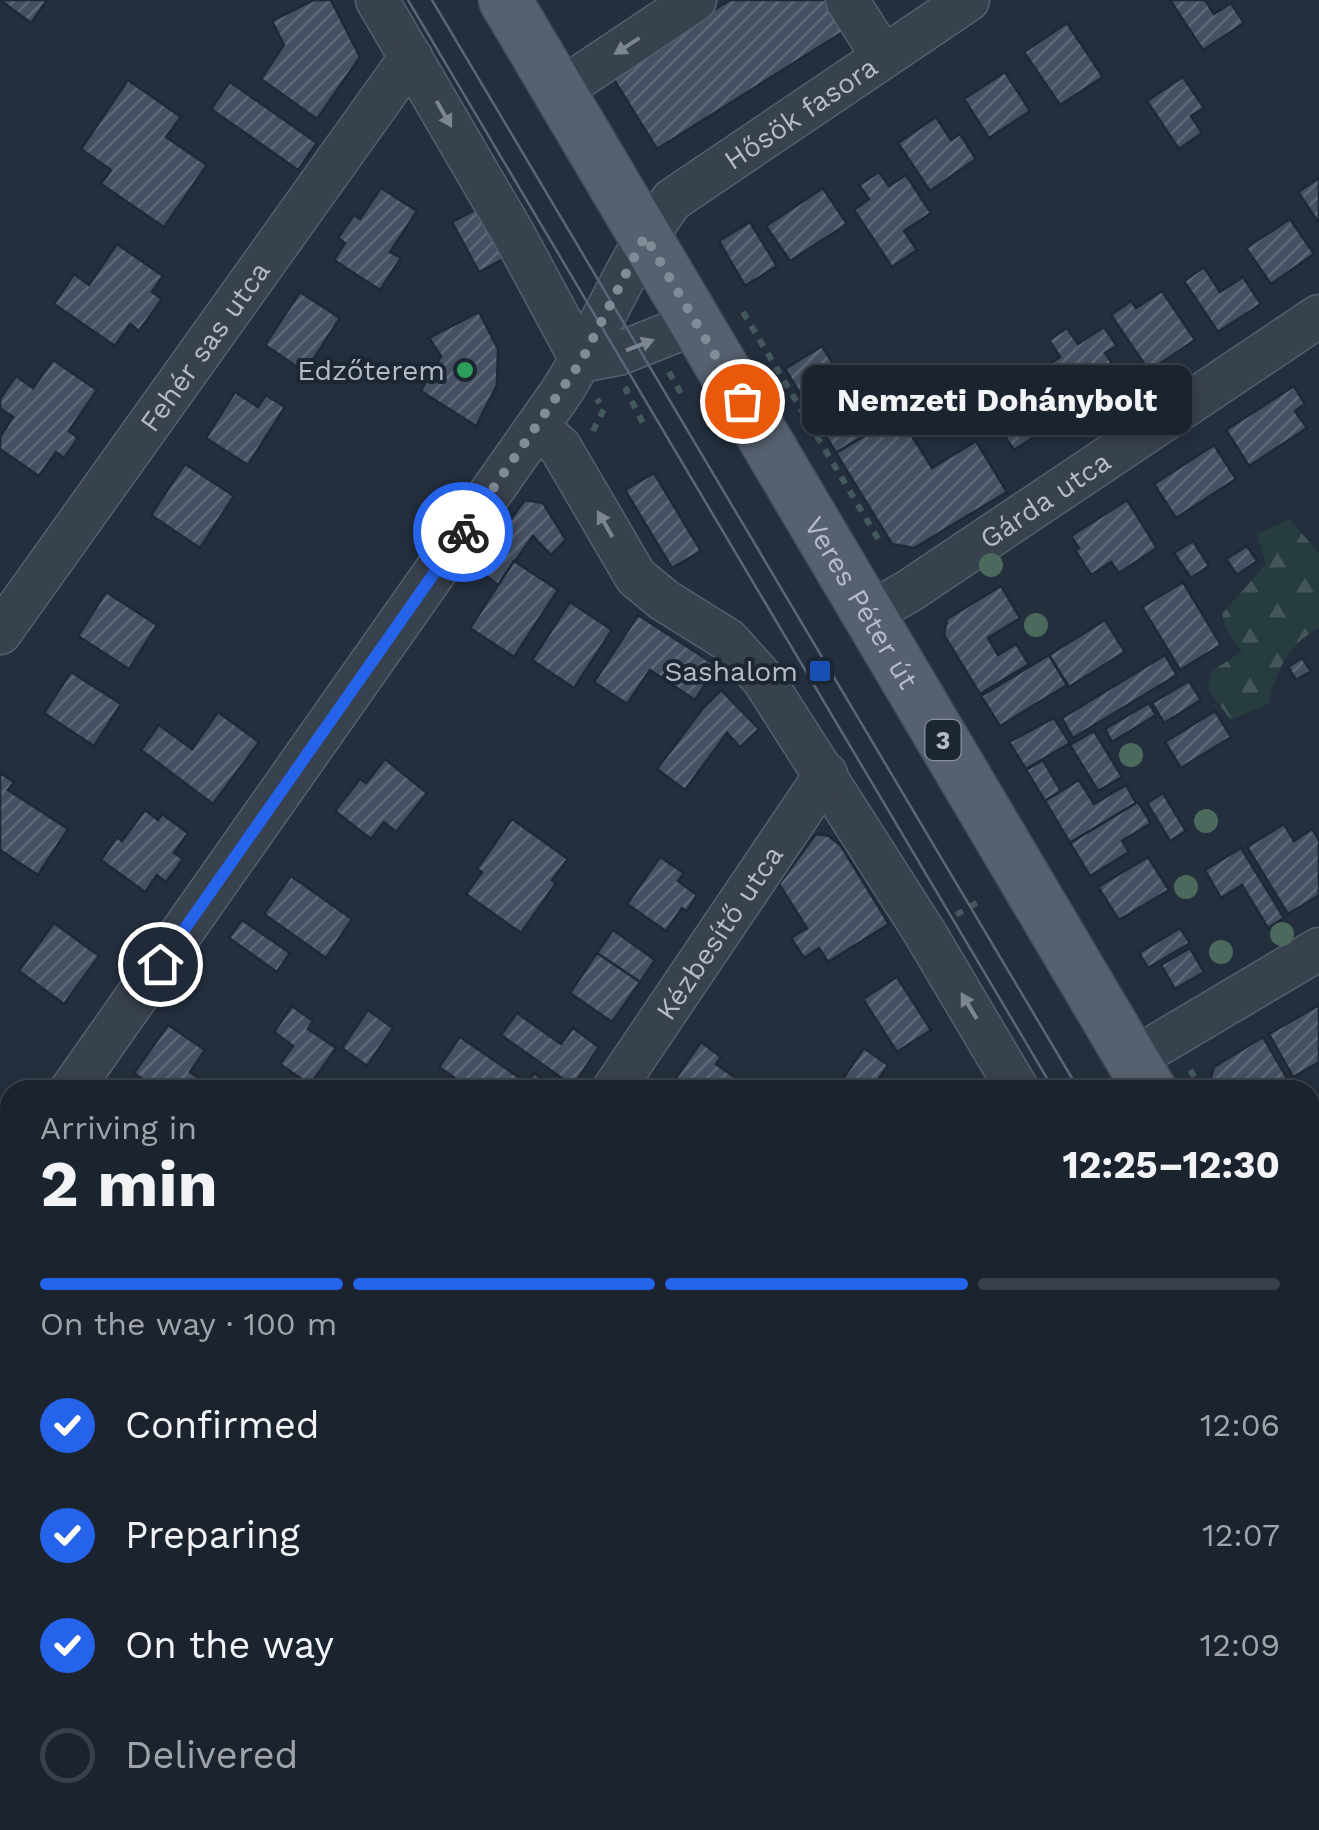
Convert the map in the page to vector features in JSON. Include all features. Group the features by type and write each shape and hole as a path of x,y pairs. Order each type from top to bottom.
{"main road":[{"name":"Veres Péter út","path":"504,0 1141,1075"}],"street":[{"path":"377,0 582,360 618,354 696,323"},
{"path":"559,91 694,0"},
{"path":"847,0 883,57"},
{"name":"Hősök fasora","path":"78,1080 582,360 645,236 682,192 968,0"},
{"name":"Fehér sas utca","path":"0,633 411,57"},
{"name":"Gárda utca","path":"869,614 925,581 1319,316"},
{"path":"537,426 560,447 636,576 664,600 728,640 763,680 826,774 1012,1080"},
{"name":"Kézbesítő utca","path":"620,1080 826,774"},
{"path":"1141,1075 1319,949"}],"path":[{"path":"655,373 666,367 683,397"},
{"path":"637,384 626,390 645,427"}],"green space":[{"path":"1289,519 1319,553 1319,628 1291,651 1275,680 1268,704 1231,720 1207,688 1213,670 1242,652 1226,629 1222,614 1266,564 1257,534"}],"building":[{"path":"0,0 47,0 31,23"},
{"path":"314,0 331,0 360,57 317,119 261,79 284,45 272,21"},
{"path":"730,0 827,0 846,30 657,149 611,75"},
{"path":"1170,0 1205,0 1214,14 1231,3 1244,23 1203,50"},
{"path":"1067,23 1103,77 1060,105 1024,52"},
{"path":"1005,72 1030,111 989,138 964,99"},
{"path":"1183,77 1204,108 1191,116 1202,133 1179,149 1147,101"},
{"path":"128,80 181,117 166,137 207,165 164,227 101,184 111,170 81,149"},
{"path":"230,82 317,143 298,170 211,109"},
{"path":"936,117 951,140 960,134 976,159 930,191 898,143"},
{"path":"879,172 889,186 906,175 931,213 904,231 917,250 892,267 854,210 869,199 859,185"},
{"path":"1319,178 1319,223 1298,192"},
{"path":"381,188 417,211 390,252 401,258 380,290 334,260 345,243 338,238 354,215 360,219"},
{"path":"823,188 847,224 790,261 766,226"},
{"path":"479,208 505,258 479,272 452,222"},
{"path":"1290,219 1314,254 1271,284 1246,248"},
{"path":"750,222 777,266 745,286 719,241"},
{"path":"117,244 163,276 152,292 162,299 139,331 130,324 115,346 54,304 74,274 89,285"},
{"path":"1204,267 1220,292 1243,277 1261,304 1218,332 1184,281"},
{"path":"1162,291 1195,340 1149,371 1111,315 1131,301 1136,308"},
{"path":"300,292 340,318 305,372 265,345"},
{"name":"Edzőterem","path":"479,312 498,349 497,385 476,426 421,391 441,356 429,338"},
{"path":"1104,327 1117,346 1105,353 1118,372 1077,404 1050,364 1060,357 1049,340 1067,328 1078,344"},
{"path":"822,346 874,430 836,453 785,369"},
{"path":"53,360 97,390 69,431 78,438 64,458 56,452 39,476 0,449 0,437 13,417 0,408 0,399 16,376 33,388"},
{"path":"1021,373 1055,423 1014,450 980,400"},
{"path":"1294,386 1305,404 1295,411 1307,428 1249,466 1226,430"},
{"path":"235,392 258,407 266,395 285,407 248,465 206,438"},
{"path":"899,415 932,468 976,441 1007,492 914,548 892,544 836,453"},
{"path":"1214,445 1236,479 1176,518 1154,484"},
{"path":"185,464 234,496 200,548 151,515"},
{"path":"654,473 701,551 672,568 625,490"},
{"path":"525,500 543,503 566,540 551,555 533,536 498,585 475,567"},
{"path":"1127,500 1157,548 1119,573 1111,562 1091,575 1071,536"},
{"path":"1193,541 1209,566 1191,578 1174,553"},
{"path":"1247,546 1257,561 1237,575 1226,559"},
{"path":"514,561 558,590 514,657 470,628"},
{"path":"1183,582 1221,645 1180,670 1142,607"},
{"path":"1001,586 1020,618 988,638 998,655 1016,644 1029,664 980,694 944,635 947,619"},
{"path":"106,592 157,625 129,669 78,636"},
{"path":"570,602 612,630 574,688 532,660"},
{"path":"638,615 717,666 695,700 650,670 627,704 594,682"},
{"path":"1105,620 1125,652 1069,687 1049,655"},
{"path":"1049,655 1067,685 1000,726 981,696"},
{"path":"1165,655 1177,675 1073,738 1062,718"},
{"path":"1302,658 1311,671 1296,680 1288,667"},
{"path":"71,672 121,704 94,746 44,713"},
{"path":"1189,681 1201,700 1164,723 1152,703"},
{"path":"721,690 759,729 740,747 727,733 685,790 657,769"},
{"path":"1149,703 1156,715 1112,742 1105,729"},
{"path":"1215,711 1231,737 1181,768 1165,742"},
{"path":"218,712 259,742 213,804 141,750 159,725 192,749"},
{"path":"1054,718 1070,743 1026,769 1009,742"},
{"path":"1094,731 1122,777 1098,791 1070,745"},
{"path":"385,759 427,793 396,832 384,822 371,839 335,811 360,779 366,783"},
{"path":"1043,760 1061,791 1045,801 1026,770"},
{"path":"0,773 14,782 8,790 68,829 38,875 0,850"},
{"path":"1079,780 1094,804 1126,785 1136,803 1070,843 1045,801"},
{"path":"1163,793 1186,831 1170,841 1147,803"},
{"path":"1138,802 1151,823 1122,841 1129,852 1090,876 1070,843"},
{"path":"145,810 158,820 162,814 188,833 174,853 183,859 166,882 157,875 145,892 101,860 117,837 122,841"},
{"path":"512,819 568,859 521,933 466,894 482,872 477,869"},
{"path":"1284,824 1294,841 1312,829 1319,840 1319,895 1288,914 1247,847"},
{"path":"816,834 829,836 841,846 889,924 828,962 819,948 804,958 791,938 807,928 779,884"},
{"path":"1241,848 1284,918 1268,928 1242,885 1221,898 1205,870"},
{"path":"660,857 684,873 678,881 697,895 666,931 627,904"},
{"path":"1148,857 1169,890 1119,920 1098,887"},
{"path":"291,876 352,919 326,958 264,914"},
{"path":"242,920 290,953 277,972 229,938"},
{"path":"54,923 99,956 64,1004 19,971"},
{"path":"1180,928 1190,943 1148,968 1139,953"},
{"path":"613,930 655,960 640,982 597,953"},
{"path":"1190,948 1204,972 1175,989 1161,965"},
{"path":"597,953 640,982 612,1022 570,993"},
{"path":"897,977 931,1030 897,1052 863,999"},
{"path":"1319,1005 1319,1062 1293,1077 1269,1034"},
{"path":"292,1006 313,1021 308,1029 336,1048 314,1080 303,1080 280,1064 293,1046 274,1032"},
{"path":"368,1010 393,1028 367,1066 342,1048"},
{"path":"517,1013 561,1044 573,1028 599,1047 577,1080 565,1080 501,1035"},
{"path":"168,1025 205,1050 190,1072 202,1080 144,1080 134,1073"},
{"path":"460,1037 523,1080 458,1080 439,1067"},
{"path":"1263,1037 1288,1080 1210,1080 1214,1067"},
{"path":"701,1042 721,1057 716,1064 739,1080 674,1080"},
{"path":"864,1048 888,1065 878,1080 842,1080"}],"tram line":[{"path":"408,0 1048,1080"},
{"path":"432,0 1073,1080"}],"way so far":[{"path":"463,532 582,360 645,236 742,401"}],"place":[{"name":"Edzőterem","path":"465,370"},
{"name":"Nemzeti Dohánybolt","path":"742,401"},
{"name":"Sashalom","path":"820,671"}],"route":[{"path":"160,964 463,532"}]}
